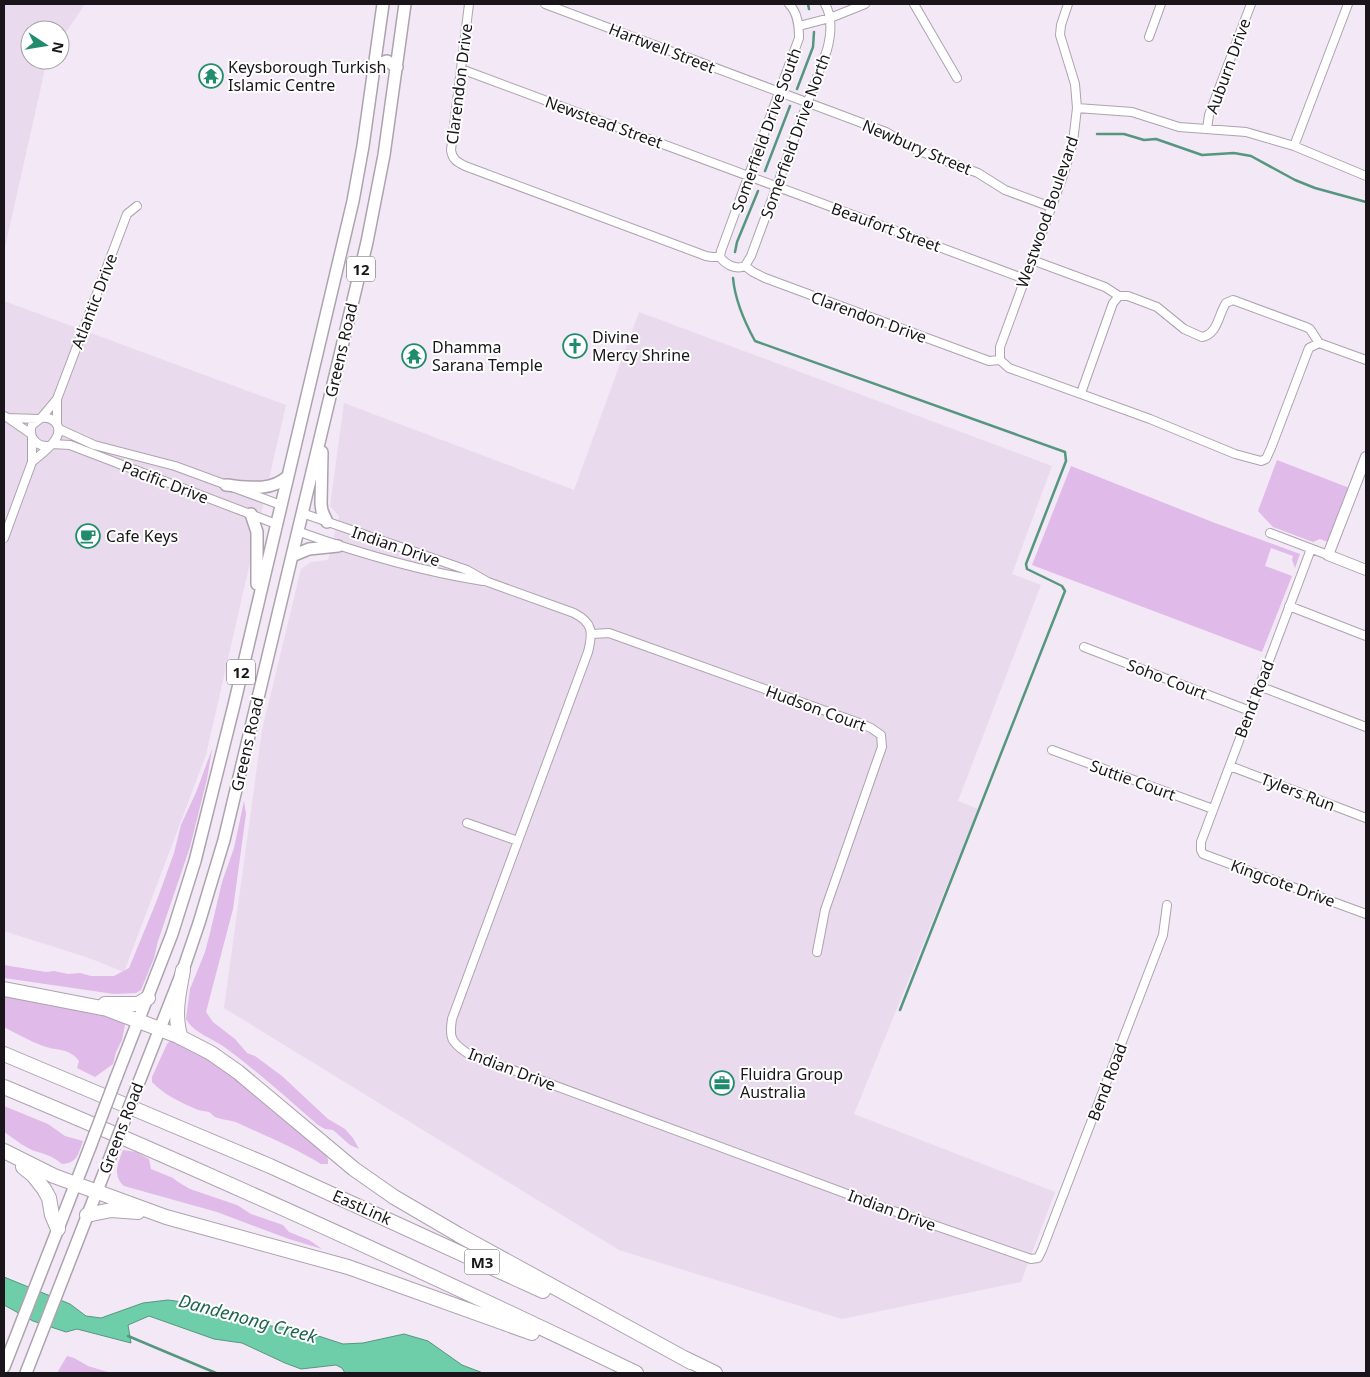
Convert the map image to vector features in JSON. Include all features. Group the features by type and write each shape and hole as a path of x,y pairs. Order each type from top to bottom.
{"highway":[{"path":"181,1038 178,1029 177,1010 183,970"},
{"path":"4,989 107,1009 160,1029 211,1053 238,1072 339,1156 394,1197 452,1231 692,1362"},
{"path":"72,1001 126,1005 138,1004 148,998"},
{"name":"EastLink","path":"4,1054 270,1166 506,1273 715,1373"},
{"name":"M3","path":"4,1087 146,1147 636,1373"},
{"path":"6,1152 43,1171 166,1217 354,1269 599,1356"},
{"path":"6,1152 38,1181 49,1198 52,1216 58,1229"},
{"path":"87,1215 104,1210 120,1210 166,1217"}],"main road":[{"name":"Greens Road","path":"4,1367 148,998 172,934 195,862 353,202 364,146 383,4"},
{"name":"Greens Road","path":"26,1373 183,970 200,923 224,840 379,186 405,4"},
{"path":"374,65 387,61 397,67"},
{"path":"322,432 321,504 323,515 327,522"},
{"path":"1366,457 1328,555 1366,570"},
{"path":"226,485 262,487 276,485 288,477"},
{"path":"281,505 302,513"},
{"path":"251,514 257,532 258,578 255,615"},
{"path":"276,524 298,531"},
{"path":"292,556 308,549 338,546"}],"street":[{"name":"Clarendon Drive","path":"469,4 451,150 452,156 459,163 706,256 720,257 724,262 732,266 745,266 765,278 979,358 989,361 1000,360 1009,368 1150,419 1234,454 1261,462 1266,459 1271,448 1306,353 1312,345 1319,343"},
{"name":"Hartwell Street","path":"545,4 558,6 779,92"},
{"name":"Somerfield Drive South","path":"720,257 748,176 796,50 799,26 793,8 789,4"},
{"name":"Somerfield Drive North","path":"745,266 751,256 830,41 830,18 825,4"},
{"path":"799,26 830,18 865,4"},
{"path":"914,4 957,78"},
{"name":"Westwood Boulevard","path":"1000,360 1000,347 1073,142 1077,108 1074,75 1060,35 1061,25 1068,4"},
{"path":"1149,37 1161,4"},
{"name":"Auburn Drive","path":"1207,129 1208,115 1251,4"},
{"path":"1294,146 1348,4"},
{"name":"Newstead Street","path":"461,69 748,176"},
{"name":"Newbury Street","path":"779,92 886,132 914,149 978,173 1005,190 1051,207"},
{"path":"1077,108 1132,112 1179,127 1246,132 1294,146 1366,176"},
{"name":"Beaufort Street","path":"748,176 1025,279"},
{"name":"Atlantic Drive","path":"39,419 57,399 128,214 137,206"},
{"path":"1032,260 1105,287 1119,296 1128,296 1157,307 1184,330 1202,337 1214,330 1226,303 1234,300 1306,327 1314,334 1319,343 1366,360"},
{"path":"1081,393 1113,303 1119,296"},
{"name":"Atlantic Drive","path":"57,399 58,427"},
{"path":"6,417 50,419 58,427 57,439 32,462"},
{"path":"6,417 32,437 39,445 51,445"},
{"path":"4,538 32,462 32,425 39,419"},
{"name":"Pacific Drive","path":"58,427 94,445 175,466 281,505"},
{"name":"Pacific Drive","path":"51,445 70,446 276,524"},
{"name":"Indian Drive","path":"302,513 467,570 488,582"},
{"name":"Indian Drive","path":"298,531 384,560 488,582 574,613 583,618 590,626 592,634 588,652 452,1019 450,1033 455,1044 467,1053 885,1208 1031,1259 1038,1258"},
{"path":"1270,533 1328,555"},
{"name":"Bend Road","path":"1201,850 1201,842 1213,809 1311,549"},
{"path":"1289,606 1366,636"},
{"name":"Hudson Court","path":"592,634 608,633 860,723 871,728 881,736 882,747 825,910 817,952"},
{"name":"Soho Court","path":"1084,647 1250,711"},
{"path":"1260,686 1366,727"},
{"name":"Suttie Court","path":"1052,750 1213,809"},
{"name":"Tylers Run","path":"1230,766 1366,818"},
{"path":"466,823 518,841"},
{"name":"Kingcote Drive","path":"1201,850 1203,854 1366,914"},
{"name":"Bend Road","path":"1038,1258 1163,935 1167,905"}],"shaded area":[{"path":"4,4 85,4 70,26 70,20 20,20 20,70 45,70 4,252"},
{"path":"4,301 286,405 206,755 124,972 89,958 4,931"},
{"path":"639,312 1052,466 1012,574 1041,585 958,801 978,809 854,1114 1055,1192 1021,1282 842,1319 619,1250 224,1008 262,730 301,569 311,562 328,560 339,516 330,506 344,403 574,490"},
{"path":"1277,460 1352,489 1331,543 1320,539 1313,542 1273,527 1258,511"},
{"path":"1071,466 1215,523 1300,554 1295,568 1292,560 1293,556 1271,548 1265,566 1292,576 1262,652 1032,565"},
{"path":"212,749 207,779 190,847 154,958 141,990 136,993 114,994 4,978 4,965 46,972 80,973 91,976 114,976 129,968 157,900 174,853 181,825 197,790"},
{"path":"244,801 246,814 233,909 206,1012 213,1022 235,1039 247,1053 255,1056 282,1076 328,1119 345,1129 359,1149 350,1145 333,1130 325,1129 318,1125 223,1046 193,1028 186,1019 190,989 205,952 222,882 234,848"},
{"path":"4,994 64,1005 123,1020 125,1025 122,1040 113,1064 95,1077 77,1068 79,1061 72,1054 43,1046 4,1027"},
{"path":"177,1040 202,1050 325,1153 328,1164 321,1164 291,1147 238,1123 214,1117 209,1112 191,1107 157,1087 152,1082 152,1077 167,1044 170,1041"},
{"path":"4,1106 48,1124 65,1136 83,1141 74,1160 62,1164 52,1157 29,1148 4,1132"},
{"path":"123,1150 136,1152 149,1159 151,1169 173,1178 190,1189 237,1205 251,1214 283,1225 289,1232 309,1240 322,1249 289,1239 217,1212 124,1186 120,1182 117,1173"},
{"path":"4,1277 70,1304 86,1316 101,1318 143,1303 168,1300 205,1305 254,1324 297,1329 343,1344 363,1343 404,1334 428,1341 462,1365 483,1373 345,1373 342,1368 336,1365 301,1369 242,1343 214,1339 149,1316 128,1325 131,1343 77,1329 66,1332 33,1321 4,1305"},
{"path":"67,1356 88,1366 111,1373 57,1373"}],"waterway":[{"path":"808,4 809,9"},
{"path":"797,89 813,47 814,32"},
{"path":"765,171 790,106"},
{"path":"1097,134 1124,134 1144,140 1156,139 1202,155 1234,153 1251,156 1295,180 1315,188 1366,202"},
{"path":"735,252 737,242 758,191"},
{"path":"733,278 741,310 755,341 1065,452 1066,461 1026,564 1027,569 1062,586 1065,591 900,1010"},
{"name":"Dandenong Creek","path":"128,1336 216,1373"}],"place":[{"name":"Keysborough Turkish Islamic Centre","path":"211,76"},
{"name":"Divine Mercy Shrine","path":"575,346"},
{"name":"Dhamma Sarana Temple","path":"414,356"},
{"name":"Cafe Keys","path":"88,536"},
{"name":"Fluidra Group Australia","path":"722,1083"}]}
